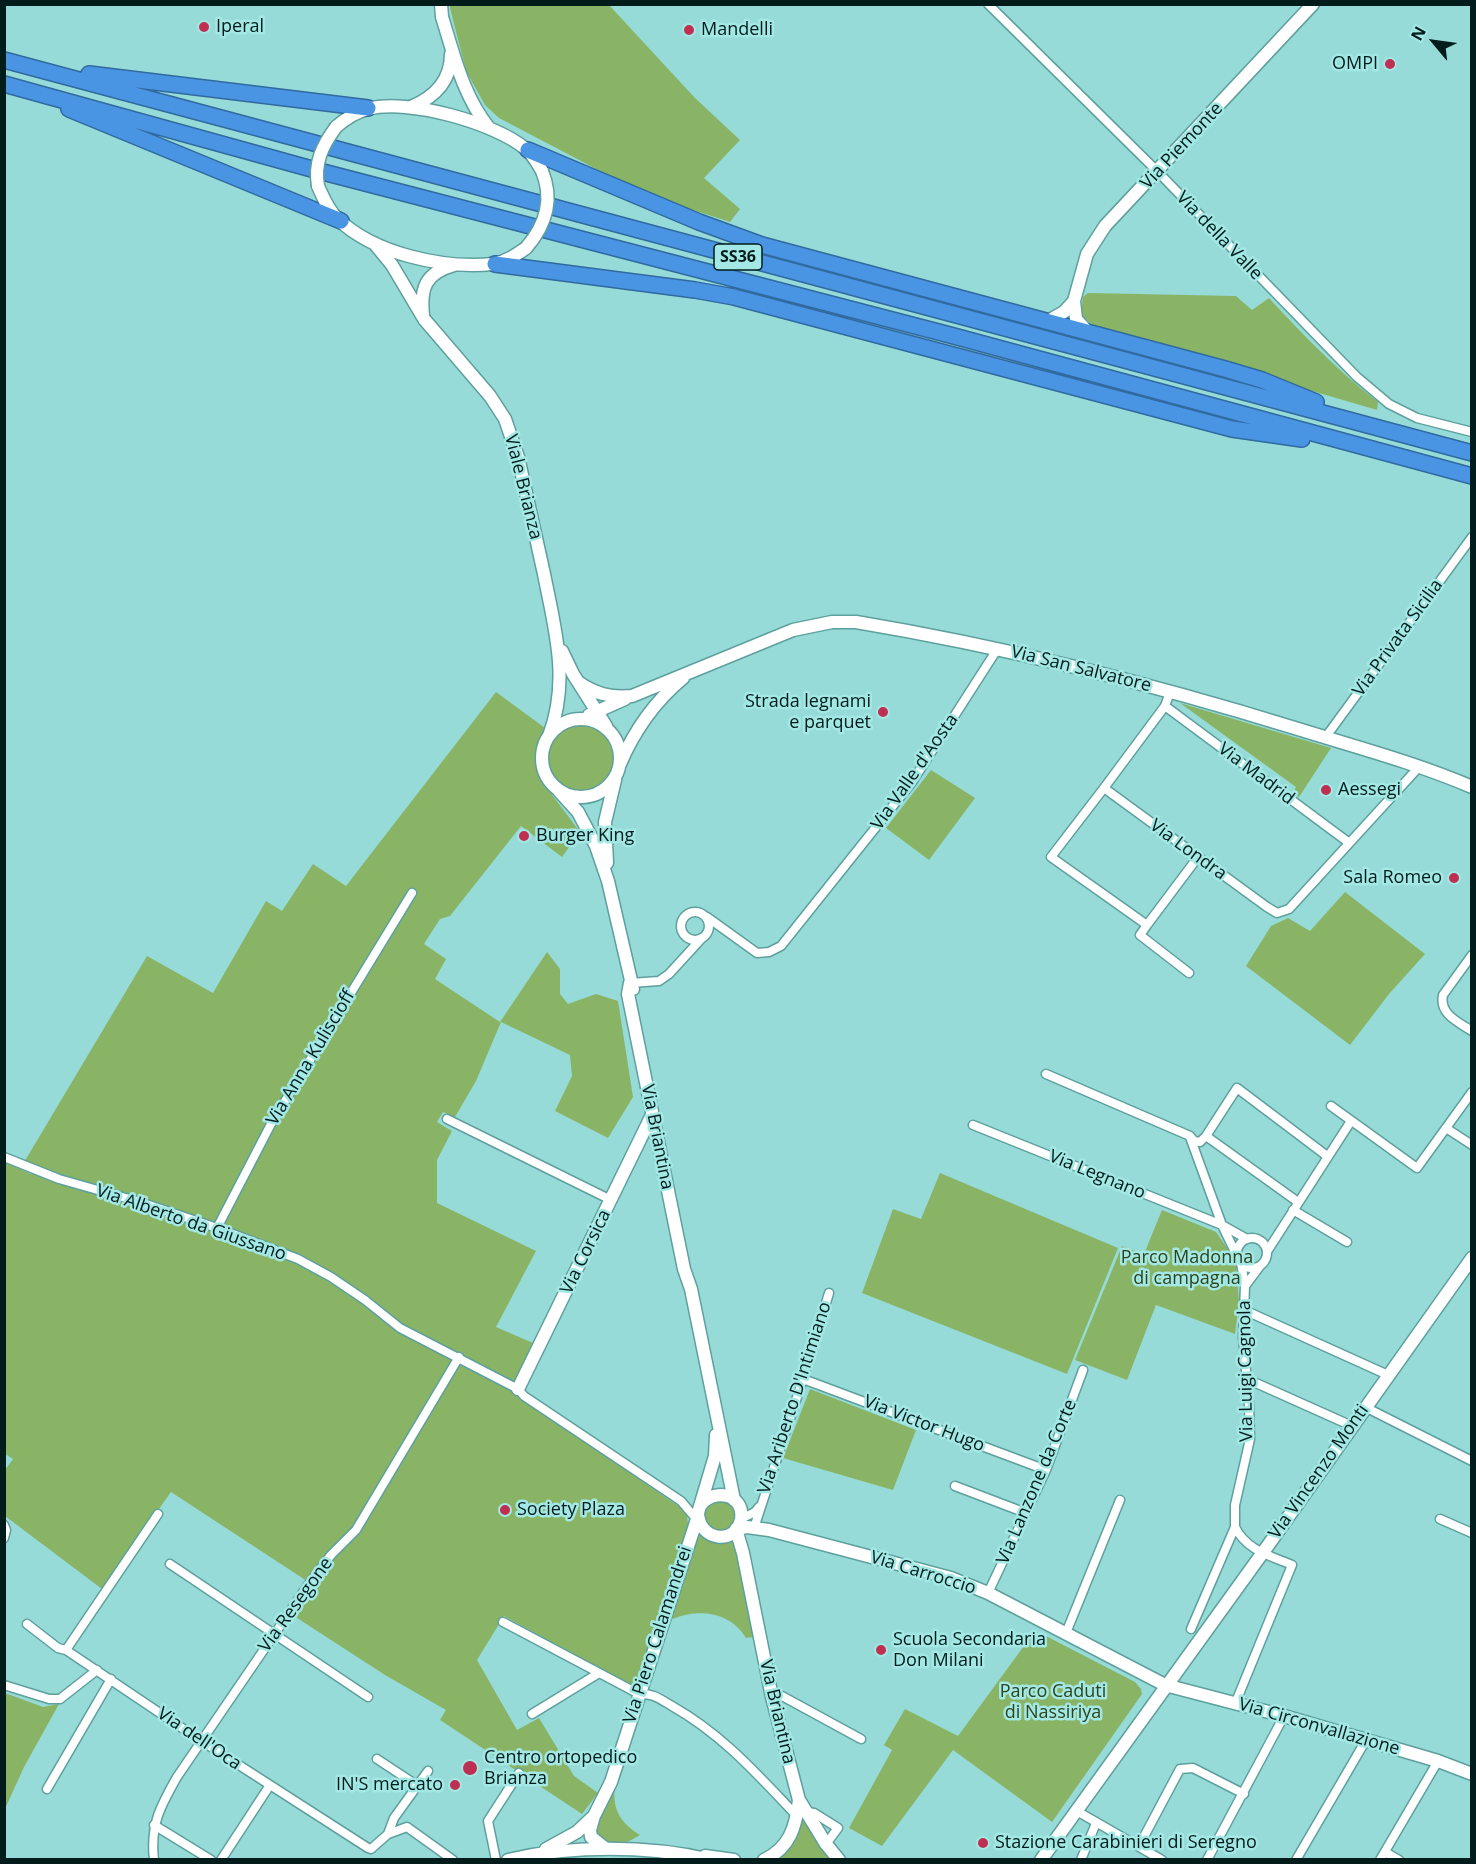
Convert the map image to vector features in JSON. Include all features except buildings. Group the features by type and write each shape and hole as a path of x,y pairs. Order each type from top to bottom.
{"highway":[{"name":"SS36","path":"4,60 956,317 1472,453"},
{"path":"32,67 368,108"},
{"name":"SS36","path":"4,84 319,171 950,335 1472,476"},
{"path":"22,89 117,131 340,221"},
{"path":"528,150 699,222 762,245 1262,380 1374,426"},
{"path":"495,264 671,286 734,297 1232,429 1374,450"}],"main road":[{"path":"435,4 442,11 468,94 491,130"},
{"name":"Via Piemonte","path":"1074,301 1087,254 1105,226 1313,4"},
{"path":"409,107 431,97 445,81 451,63 452,46"},
{"path":"409,107 449,115 491,130 528,150 542,171 548,188 547,208 540,230 526,248 509,259 495,264 458,264 414,257 374,243 340,221 326,203 318,186 316,175 321,150 336,127 345,119 368,108 409,107"},
{"name":"Viale Brianza","path":"374,243 392,265 424,319 490,396 505,419 518,457 559,645"},
{"path":"424,319 422,294 428,281 438,271 458,264"},
{"path":"1048,321 1064,312 1074,301"},
{"path":"1074,301 1076,319 1087,331"},
{"name":"Via San Salvatore","path":"581,720 596,711 785,633 832,622 856,622 998,648 1144,684 1325,738 1472,787"},
{"path":"559,645 578,682 617,744 620,759 617,772 607,787 595,795 586,797 572,796 559,791 543,768 542,755 556,718 559,698 559,645"},
{"name":"Via San Salvatore","path":"617,772 629,743 652,708 687,674"},
{"name":"Via San Salvatore","path":"578,682 605,696 616,698 632,696"},
{"path":"549,736 563,723 581,720 599,724 610,732"},
{"name":"Via Briantina","path":"608,881 605,822 617,772"},
{"name":"Via Briantina","path":"559,791 578,812 588,828 608,881 630,983 637,1005 686,1241 691,1268 691,1289"},
{"name":"Via Briantina","path":"630,983 628,994 652,1115 684,1269 691,1289 734,1500 749,1520"},
{"name":"Via Corsica","path":"518,1389 652,1115"},
{"name":"Via Vincenzo Monti","path":"1041,1860 1472,1258"},
{"name":"Via Briantina","path":"699,1516 715,1456 717,1419"},
{"path":"734,1500 716,1494 708,1497 699,1516 707,1533 717,1537 725,1536 736,1529 741,1519 749,1520 743,1553"},
{"name":"Via Piero Calamandrei","path":"594,1816 611,1782 699,1516"},
{"name":"Via Carroccio","path":"749,1520 769,1530 951,1578 988,1593 1165,1685"},
{"name":"Via Briantina","path":"736,1529 777,1697 802,1814"},
{"name":"Via Circonvallazione","path":"1165,1685 1284,1716 1438,1761 1472,1774"},
{"path":"764,1860 786,1844 802,1814 839,1860"},
{"path":"594,1816 590,1830 591,1837 606,1849"},
{"path":"508,1860 540,1852 567,1839 594,1816"},
{"path":"540,1852 586,1855 606,1849 686,1853 734,1860"},
{"path":"686,1853 704,1859"}],"street":[{"name":"Via della Valle","path":"988,4 1158,172 1357,377 1389,404 1417,417 1472,432"},
{"name":"Via Privata Sicilia","path":"1325,738 1472,537"},
{"name":"Via Valle d'Aosta","path":"736,940 757,952 769,952 782,946 912,782 998,648"},
{"path":"1147,925 1051,856 1165,706 1170,692"},
{"name":"Via Madrid","path":"1165,706 1348,842"},
{"path":"1348,842 1418,768"},
{"name":"Via Londra","path":"1104,788 1267,908 1277,913 1289,909 1348,842"},
{"path":"1189,973 1140,935 1198,857"},
{"name":"Via Anna Kuliscioff","path":"217,1228 271,1124 412,893"},
{"path":"682,959 686,949 685,935 681,927 687,915 699,912 736,940"},
{"path":"630,983 659,981 669,974 704,937 710,926 707,917"},
{"path":"685,935 693,939 720,935 736,940"},
{"path":"1472,955 1443,995 1445,1012 1472,1031"},
{"path":"1046,1074 1200,1142 1237,1088 1327,1156"},
{"path":"1331,1106 1417,1168 1470,1098"},
{"path":"447,1119 611,1200"},
{"path":"1268,1250 1265,1244 1258,1239 1247,1239 1239,1246 1239,1260 1250,1268 1260,1266 1266,1259 1268,1250 1351,1121"},
{"name":"Via Legnano","path":"973,1125 1222,1225 1247,1239"},
{"path":"1446,1128 1472,1145"},
{"name":"Via Luigi Cagnola","path":"1190,1136 1222,1225 1239,1260 1245,1286 1243,1337 1250,1439 1236,1505 1235,1527 1191,1629"},
{"path":"1206,1136 1296,1206 1347,1242"},
{"name":"Via Alberto da Giussano","path":"4,1158 59,1179 140,1202 217,1228 298,1259 323,1272 365,1300 400,1328 518,1389 524,1396 699,1516"},
{"name":"Via Luigi Cagnola","path":"1245,1286 1260,1266"},
{"name":"Via Ariberto D'Intimiano","path":"749,1520 761,1504 829,1293"},
{"path":"1244,1310 1388,1375"},
{"name":"Via Resegone","path":"154,1860 152,1843 154,1825 161,1805 200,1740 331,1555 356,1530 459,1358"},
{"name":"Via Lanzone da Corte","path":"988,1593 1046,1470 1083,1370"},
{"name":"Via Victor Hugo","path":"803,1378 1046,1470"},
{"path":"1247,1379 1352,1426"},
{"path":"1365,1407 1472,1461"},
{"path":"955,1486 1026,1513"},
{"path":"1066,1633 1120,1500"},
{"path":"66,1650 158,1515"},
{"path":"1440,1520 1472,1533"},
{"path":"4,1525 6,1530 4,1538"},
{"path":"1235,1527 1240,1539 1292,1565 1235,1704"},
{"path":"170,1564 368,1697"},
{"path":"503,1622 639,1694 650,1693 699,1720 802,1814 814,1813 838,1828 826,1844"},
{"name":"Via dell'Oca","path":"27,1624 58,1648 66,1650 111,1679 200,1740 368,1848 371,1849 388,1834 407,1827 453,1860"},
{"path":"4,1685 48,1699 60,1700 97,1670"},
{"path":"532,1714 599,1673"},
{"path":"47,1789 111,1679"},
{"path":"777,1697 861,1740"},
{"path":"1207,1860 1284,1716"},
{"path":"1296,1860 1366,1740"},
{"path":"377,1759 418,1786"},
{"path":"1399,1860 1383,1856 1438,1761"},
{"path":"1139,1846 1180,1769 1193,1768 1244,1794"},
{"path":"388,1834 394,1818 428,1771"},
{"path":"496,1860 488,1821 519,1773"},
{"path":"221,1860 270,1785"},
{"path":"1076,1810 1162,1860"},
{"path":"1081,1860 1096,1823"},
{"path":"154,1825 210,1860"}],"green space":[{"path":"449,4 609,5 695,98 740,140 704,178 740,209 730,222 644,194 499,118 485,105 466,71"},
{"path":"1088,293 1236,296 1252,310 1269,298 1321,352 1378,402 1377,410 1101,329 1091,324 1081,314 1083,297"},
{"path":"496,692 545,728 537,755 541,780 580,832 562,857 521,826 450,916 440,919 424,944 446,959 435,979 500,1022 547,952 560,969 560,994 568,1004 596,994 618,1001 633,1097 608,1138 555,1111 572,1076 570,1055 501,1022 476,1081 455,1117 443,1112 437,1122 452,1131 437,1160 437,1203 536,1251 496,1327 533,1343 513,1384 517,1396 683,1509 688,1524 637,1681 633,1684 628,1684 504,1616 477,1660 517,1730 539,1718 574,1776 598,1793 582,1814 440,1720 446,1710 385,1675 294,1616 313,1585 171,1492 102,1589 5,1516 5,1470 13,1459 4,1453 4,1162 31,1174 34,1169 23,1164 147,956 213,993 266,901 282,911 313,864 346,886"},
{"path":"1180,703 1331,748 1299,797 1292,794 1296,787"},
{"path":"581,725 594,727 609,740 614,758 612,771 599,786 581,791 568,789 553,776 548,758 550,745 563,730"},
{"path":"931,770 975,798 929,860 886,828"},
{"path":"1345,892 1425,954 1389,994 1350,1045 1246,966 1271,926 1288,918 1310,931"},
{"path":"940,1173 1118,1248 1067,1374 862,1293 893,1209 921,1219"},
{"name":"Parco Madonna di campagna","path":"1162,1210 1216,1232 1230,1252 1236,1265 1239,1302 1235,1334 1156,1305 1127,1380 1075,1360 1122,1246 1144,1254"},
{"path":"810,1389 916,1430 893,1490 783,1458"},
{"path":"719,1500 730,1505 735,1516 730,1527 719,1532 708,1527 703,1516 708,1505"},
{"path":"698,1532 715,1541 735,1537 753,1637 746,1638 732,1623 713,1615 703,1613 673,1619 670,1617"},
{"name":"Parco Caduti di Nassiriya","path":"1032,1635 1038,1638 1044,1635 1135,1682 1142,1694 1052,1822 953,1750 882,1846 849,1828 892,1750 884,1745 905,1709 958,1736"},
{"path":"5,1693 43,1707 59,1704 24,1767 5,1809"},
{"path":"615,1787 615,1803 619,1815 640,1835 619,1845 602,1841 594,1827"},
{"path":"802,1815 835,1860 774,1860 792,1840"}],"place":[{"name":"Iperal","path":"204,27"},
{"name":"Mandelli","path":"689,30"},
{"name":"OMPI","path":"1390,64"},
{"name":"Strada legnami e parquet","path":"883,712"},
{"name":"Aessegi","path":"1326,790"},
{"name":"Burger King","path":"524,836"},
{"name":"Sala Romeo","path":"1454,878"},
{"name":"Society Plaza","path":"505,1510"},
{"name":"Scuola Secondaria Don Milani","path":"881,1650"},
{"name":"Centro ortopedico Brianza","path":"470,1768"},
{"name":"IN'S mercato","path":"455,1785"},
{"name":"Stazione Carabinieri di Seregno","path":"983,1843"}]}
